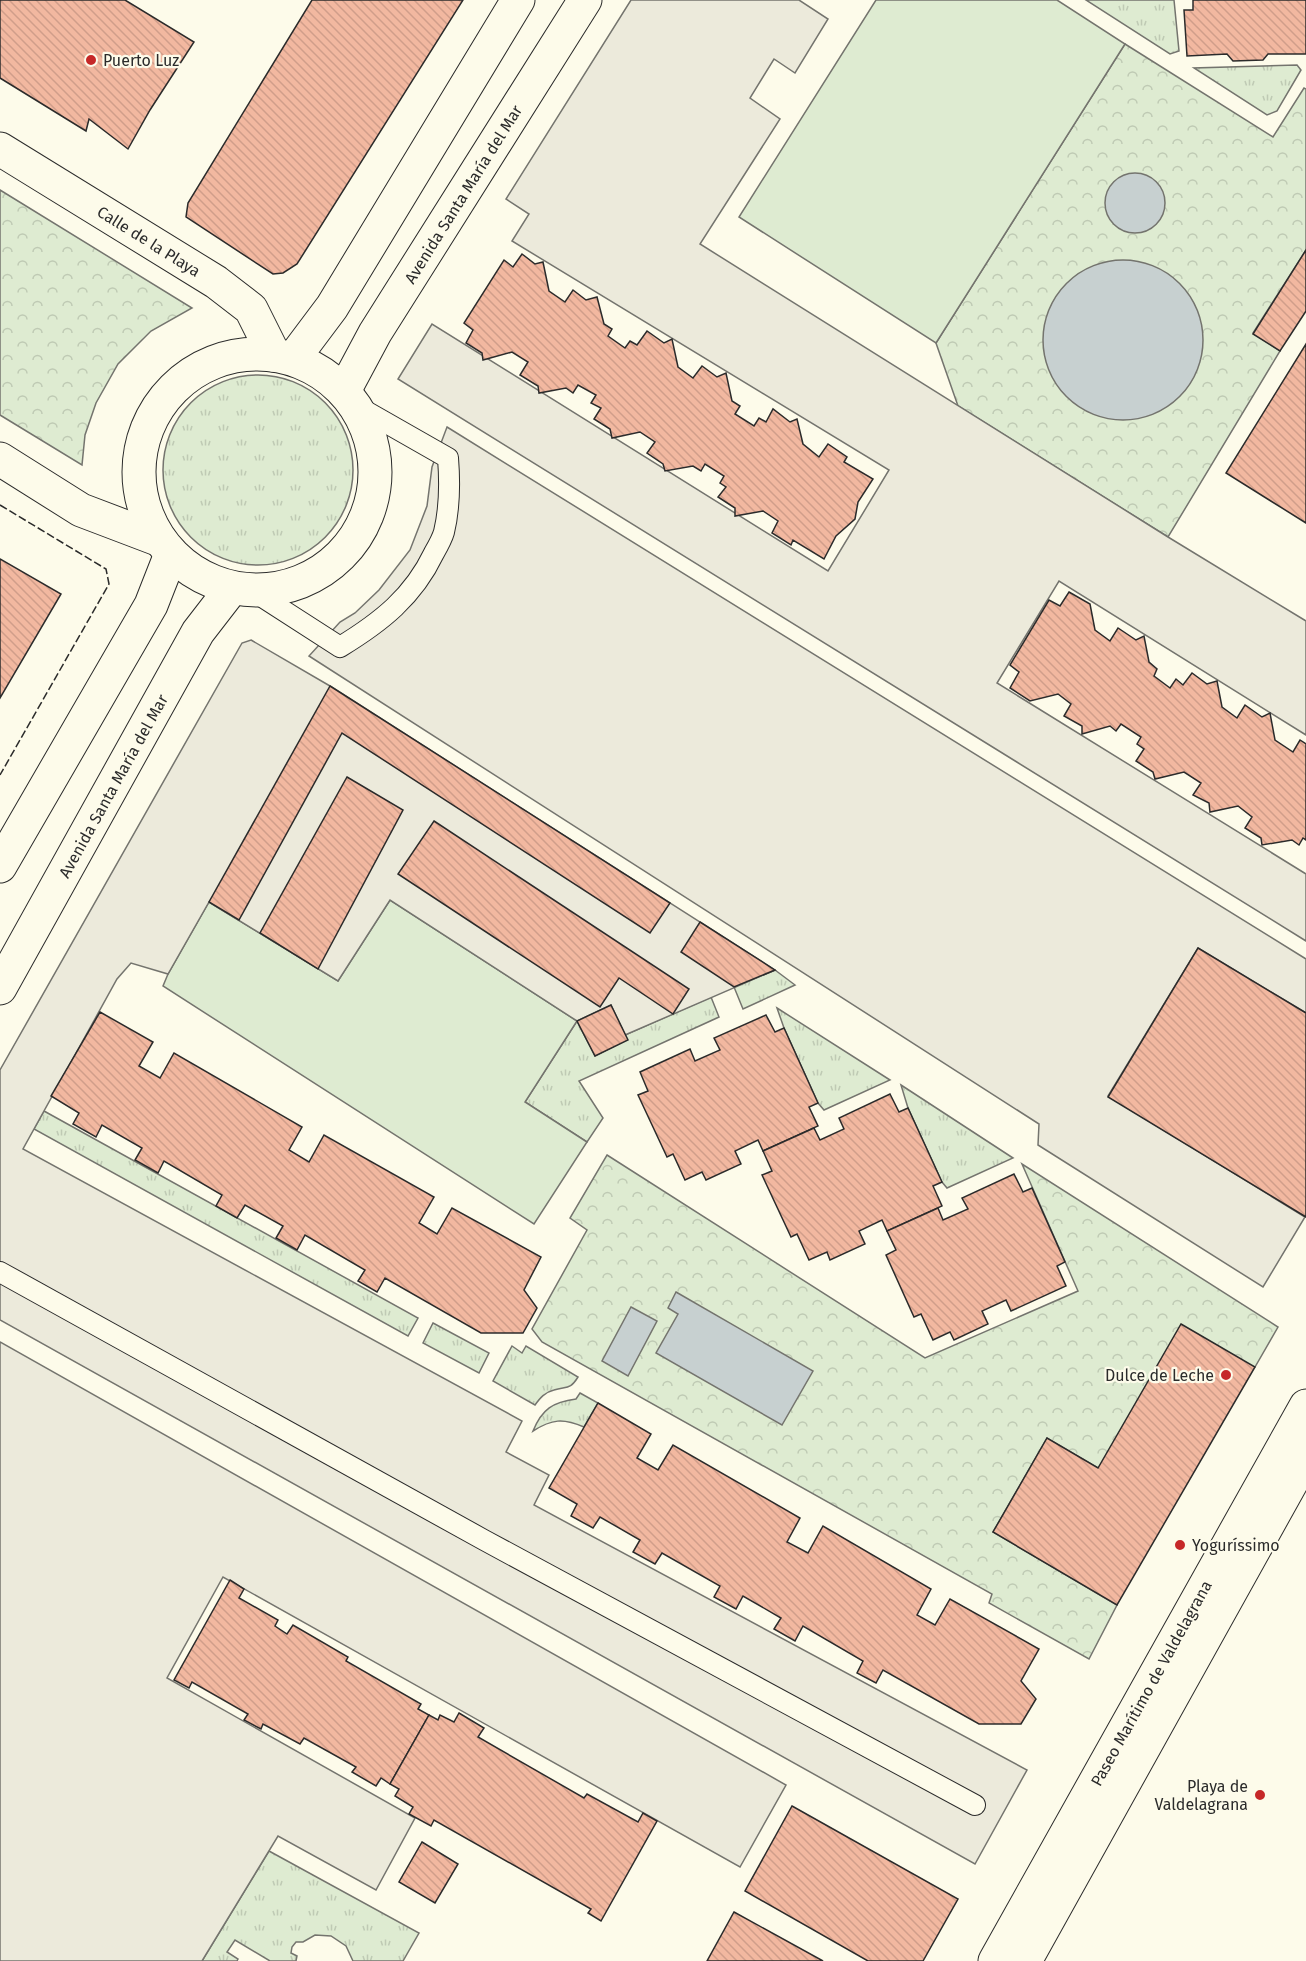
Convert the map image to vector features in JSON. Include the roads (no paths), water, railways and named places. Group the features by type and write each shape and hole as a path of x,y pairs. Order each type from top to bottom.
{"street":[{"path":"284,357 332,307 518,0"},
{"name":"Avenida Santa María del Mar","path":"350,398 375,333 585,0"},
{"name":"Calle de la Playa","path":"0,149 234,295 251,309 284,357"},
{"path":"0,459 81,510 165,547 199,576 243,590 286,588 316,576 342,556 361,530 373,499 376,467 370,435 350,398 320,372 284,357 240,354 207,364 178,382 156,409 142,441 138,475 144,509 165,547 151,605 0,866"},
{"name":"Avenida Santa María del Mar","path":"0,988 198,632 243,590"},
{"name":"Paseo Marítimo de Valdelagrana","path":"995,1961 1306,1406"},
{"name":"Paseo Marítimo de Valdelagrana","path":"1025,1961 1306,1456"}],"lane":[{"path":"243,590 340,647 368,630 397,607 425,573 444,534 450,488 448,458 350,398"},
{"path":"0,1272 484,1540 975,1805"}],"place":[{"name":"Puerto Luz","path":"91,60"},
{"name":"Dulce de Leche","path":"1226,1375"},
{"name":"Yoguríssimo","path":"1180,1545"},
{"name":"Playa de Valdelagrana","path":"1260,1795"}]}
